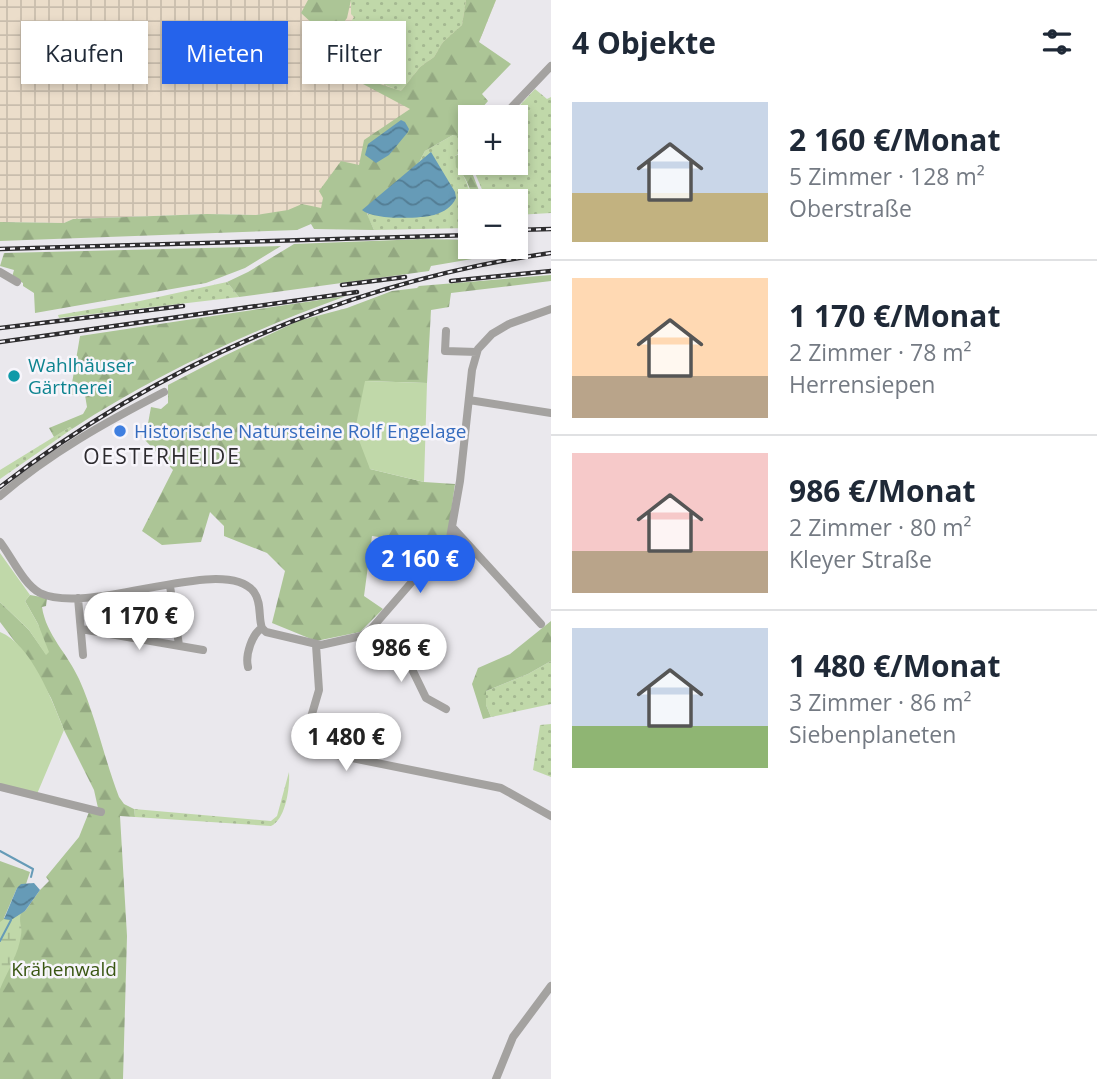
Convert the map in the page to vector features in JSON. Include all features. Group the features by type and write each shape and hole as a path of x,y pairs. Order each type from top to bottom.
{"street":[{"path":"514,105 551,66"},
{"path":"0,272 17,282"},
{"path":"0,542 35,590 60,598 123,598 219,577 238,581 256,594 262,628 267,632 316,645 361,636 371,629 445,545 454,529 477,352 485,341 509,324 551,309"},
{"path":"446,331 445,351 477,352"},
{"path":"0,496 57,451 164,392"},
{"path":"469,400 551,412"},
{"path":"454,529 541,624"},
{"path":"170,586 179,645"},
{"path":"146,597 152,640"},
{"path":"78,598 83,655"},
{"path":"123,598 127,636"},
{"path":"248,667 246,660 252,642 257,631 262,628"},
{"path":"81,629 203,650"},
{"path":"371,629 408,661 426,698 446,709"},
{"path":"316,645 318,690 302,748 501,788 551,816"},
{"path":"0,787 101,812"},
{"path":"496,1079 513,1037 551,986"}],"shaded area":[{"path":"0,0 496,0 479,42 349,228 302,211 256,215 73,219 64,223 0,222"}],"green space":[{"path":"308,0 351,0 345,21 310,21 301,13"},
{"path":"351,0 466,0 462,25 443,42 434,57 420,67 401,91 383,84 406,84 406,21 351,21 354,17 351,14"},
{"path":"466,0 496,0 479,42 511,64 482,94 488,101 485,105 458,105 458,136 453,135 425,151 413,174 367,214 374,230 314,229 311,224 297,230 0,241 0,222 64,223 73,219 256,215 288,210 302,204 321,208 323,198 319,191 341,161 359,165 364,140 410,109 363,84 380,84 401,91 420,67 434,57 443,42 462,25"},
{"path":"535,89 547,99 551,97 551,213 528,214 528,189 482,189 476,175 528,175 528,105 520,105"},
{"path":"453,135 458,136 458,154 455,156 458,175 463,175 469,189 458,189 458,228 374,230 367,215 413,174 425,151"},
{"path":"458,155 458,169 456,167 455,156"},
{"path":"463,175 473,175 478,189 469,189"},
{"path":"458,240 458,259 472,259 431,266 429,271 239,297 227,282 294,244"},
{"path":"281,246 245,268 206,283 35,313 34,293 12,277 14,270 0,266 4,253"},
{"path":"551,275 551,281 451,293 449,307 431,310 427,383 365,381 370,469 424,482 455,484 448,535 440,546 372,536 364,596 383,609 360,632 316,641 272,623 285,571 267,553 224,536 224,526 210,512 201,542 162,545 142,531 173,470 145,440 151,407 161,409 168,403 168,385 298,321 347,308 392,291 419,286"},
{"path":"227,282 239,297 59,318 58,315 140,301"},
{"path":"346,296 205,355 54,437 49,428 83,414 87,407 85,395 70,395 80,336"},
{"path":"365,381 427,383 424,482 370,469 355,430"},
{"path":"70,427 72,429 0,479 0,470"},
{"path":"0,553 30,595 25,601 49,652 46,655 29,630 0,602"},
{"name":"Krähenwald","path":"30,595 47,598 46,606 42,607 48,627 79,679 119,797 124,804 134,809 135,817 120,816 127,936 123,1079 0,1079 0,861 30,872 26,884 17,888 4,918 25,911 49,881 46,877 79,837 89,812 98,808 94,790 51,698 31,663 0,622 0,602 29,630 46,654 38,624 25,601"},
{"path":"551,621 551,661 528,674 486,691 486,705 491,717 483,719 472,684 478,668 510,654"},
{"path":"0,632 11,638 31,660 47,689 64,730 37,794 0,784"},
{"path":"551,661 551,704 491,717 486,705 486,691 528,674"},
{"path":"551,724 551,777 533,770 540,725"},
{"path":"289,772 284,810 271,826 135,817 134,809 271,821 277,816"},
{"path":"21,913 20,942 0,989 0,922 4,919 11,920"}],"water":[{"path":"401,120 405,122 408,132 389,155 376,163 365,155 368,144"},
{"path":"431,152 455,192 456,198 450,207 434,215 408,218 376,216 362,210"},
{"path":"34,883 40,890 25,911 11,920 4,919 17,888 21,884"}],"waterway":[{"path":"0,851 33,869 31,877"},
{"path":"0,941 11,920"}],"railway":[{"path":"528,230 551,229"},
{"path":"0,249 458,235"},
{"path":"0,487 125,402 260,334 403,284 477,266 551,253"},
{"path":"451,281 551,271"},
{"path":"342,285 405,277"},
{"path":"0,342 357,292"},
{"path":"0,328 183,306"}],"place":[{"name":"Wahlhäuser Gärtnerei","path":"14,376"},
{"name":"Historische Natursteine Rolf Engelage","path":"120,431"}],"district":[{"name":"OESTERHEIDE","path":"162,456"}]}
